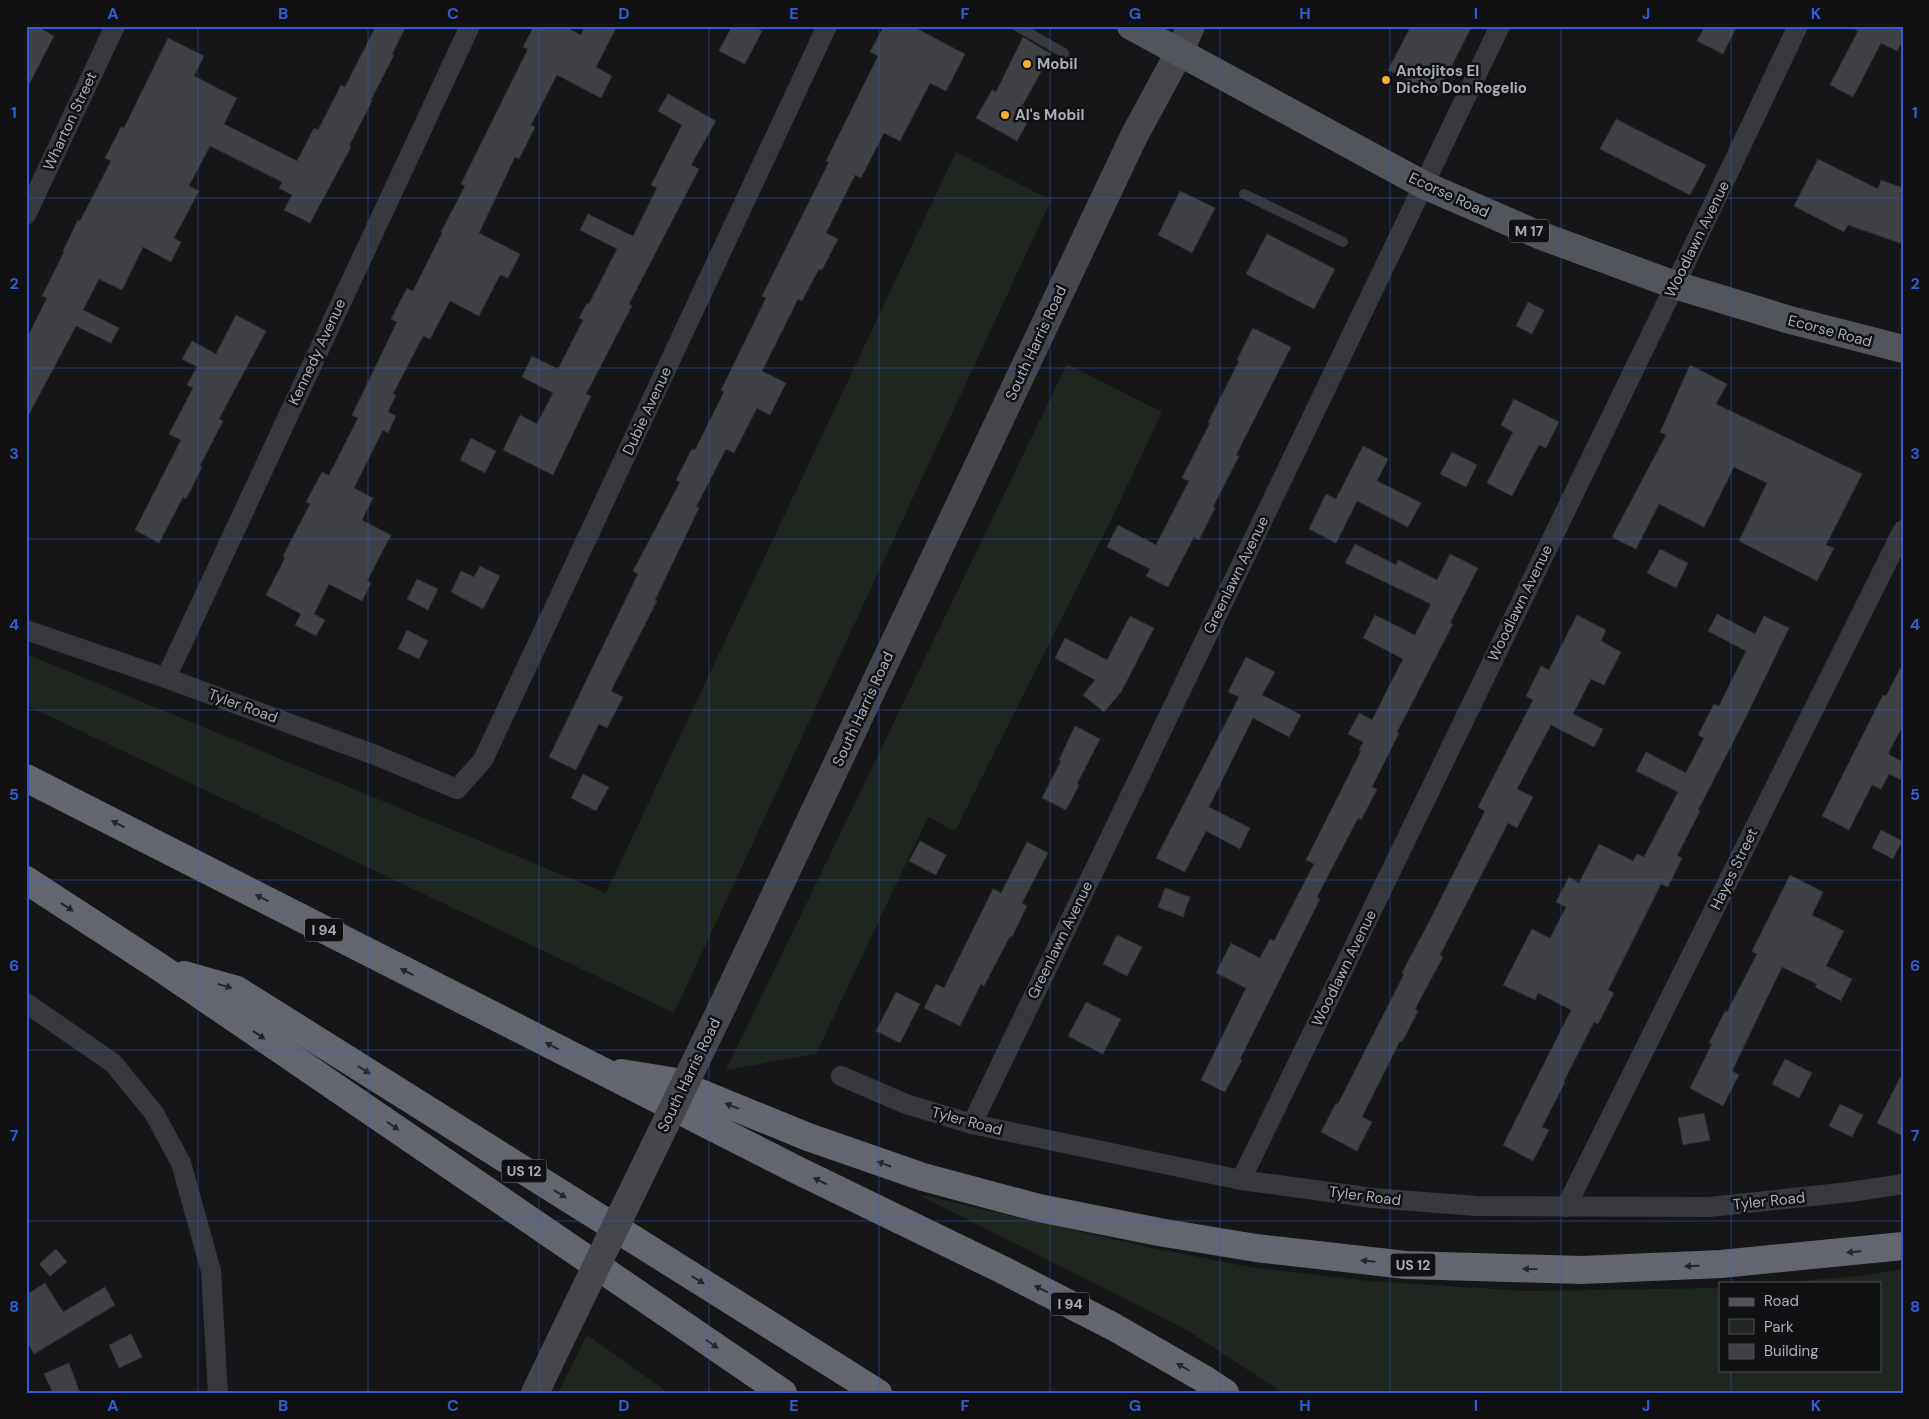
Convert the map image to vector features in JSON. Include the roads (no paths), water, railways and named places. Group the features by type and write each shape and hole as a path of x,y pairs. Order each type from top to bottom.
{"highway":[{"name":"I 94","path":"26,778 595,1069 797,1170 1004,1270 1114,1327 1225,1393"},
{"path":"26,880 161,968 783,1393"},
{"name":"US 12","path":"161,968 237,990 878,1393"},
{"name":"US 12","path":"595,1069 671,1081 808,1137 923,1177 1039,1208 1159,1232 1256,1248 1406,1265 1582,1270 1721,1264 1903,1246"}],"main road":[{"name":"Ecorse Road","path":"1131,26 1424,185 1539,235 1675,285 1790,320 1903,349"},
{"name":"South Harris Road","path":"536,1393 723,1005 1130,144 1179,53 1191,26"}],"street":[{"name":"Wharton Street","path":"26,215 115,26"},
{"name":"Kennedy Avenue","path":"166,678 470,26"},
{"name":"Dubie Avenue","path":"457,788 483,760 827,26"},
{"name":"Greenlawn Avenue","path":"972,1124 1500,26"},
{"name":"Woodlawn Avenue","path":"1241,1180 1675,285 1798,26"},
{"name":"Hayes Street","path":"1566,1208 1903,530"},
{"name":"Tyler Road","path":"26,630 166,678 375,755 457,788"},
{"path":"26,1003 113,1063 154,1114 181,1163 211,1271 218,1393"},
{"name":"Tyler Road","path":"840,1076 906,1104 972,1124 1241,1180 1373,1198 1476,1206 1566,1208 1709,1207 1850,1192 1903,1184"}],"lane":[{"path":"1017,26 1064,53"},
{"path":"1244,194 1344,242"}],"place":[{"name":"Mobil","path":"1027,64"},
{"name":"Antojitos El Dicho Don Rogelio","path":"1386,80"},
{"name":"Al's Mobil","path":"1005,115"}]}
